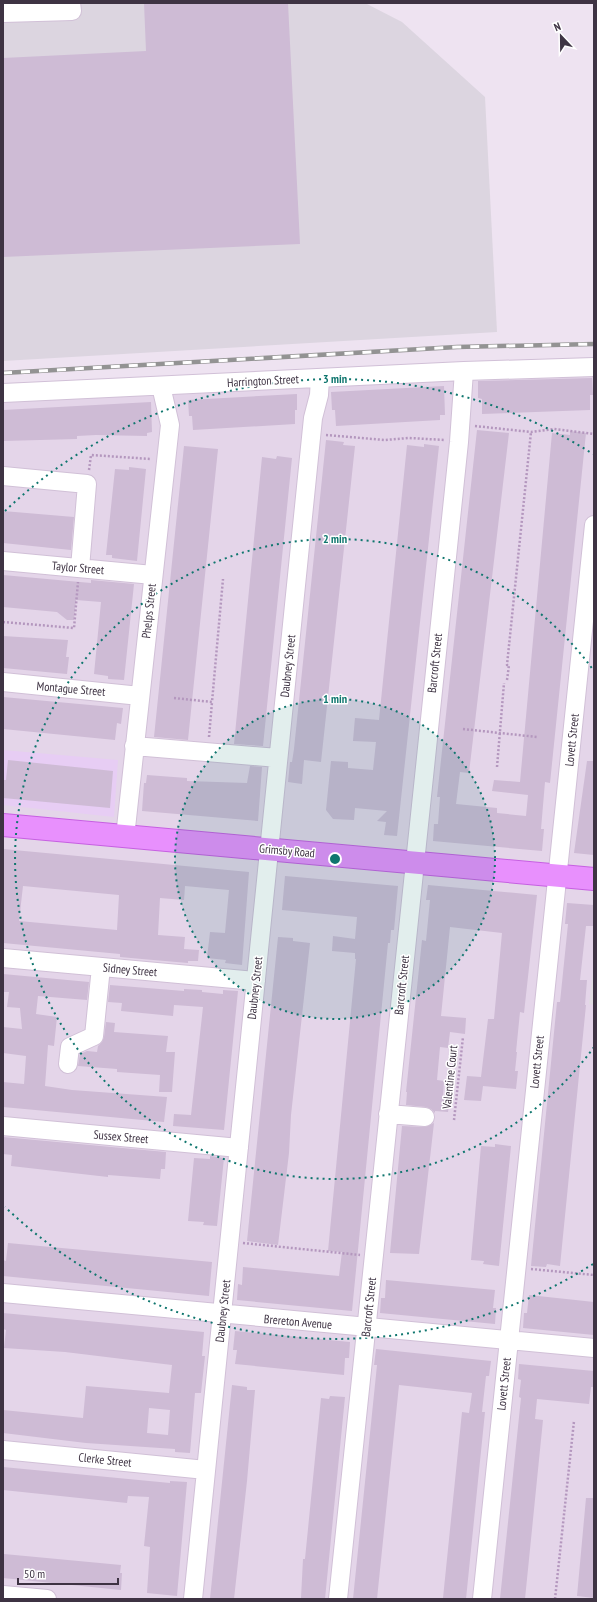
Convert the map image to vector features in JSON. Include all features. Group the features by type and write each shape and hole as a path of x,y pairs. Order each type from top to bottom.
{"main road":[{"name":"Grimsby Road","path":"3,825 594,879"}],"street":[{"path":"3,13 72,11 71,3"},
{"name":"Harrington Street","path":"3,394 464,371 594,367"},
{"name":"Barcroft Street","path":"338,1599 388,1114 416,863 460,433 464,371"},
{"name":"Daubney Street","path":"193,1599 222,1314 231,1242 239,1148 313,418 319,395 320,378"},
{"name":"Phelps Street","path":"125,837 170,425 161,386"},
{"path":"3,476 88,484 80,568"},
{"name":"Lovett Street","path":"482,1599 556,876 594,525"},
{"name":"Taylor Street","path":"3,561 153,575"},
{"name":"Montague Street","path":"3,682 140,696"},
{"path":"134,746 278,758"},
{"name":"Sidney Street","path":"3,958 256,981"},
{"path":"68,1064 70,1047 94,1036 101,967"},
{"path":"388,1114 425,1117"},
{"name":"Sussex Street","path":"3,1126 239,1148"},
{"name":"Brereton Avenue","path":"3,1293 594,1348"},
{"name":"Clerke Street","path":"3,1450 206,1470"},
{"path":"3,1595 47,1599"}],"path":[{"path":"312,434 385,440 460,433 531,432 554,430 594,434"},
{"path":"507,680 509,665 507,665 514,593 516,593 531,432"},
{"path":"88,484 91,455 166,460"},
{"path":"3,622 74,628 80,568"},
{"path":"209,739 224,579"},
{"path":"497,767 504,683"},
{"path":"174,698 212,702"},
{"path":"463,729 537,737"},
{"name":"Valentine Court","path":"454,1120 463,1037"},
{"path":"231,1242 374,1256"},
{"path":"516,1266 594,1274"},
{"path":"555,1599 574,1421"}],"shaded area":[{"path":"3,3 365,3 402,22 485,97 497,332 3,361"},
{"path":"594,367 594,1599 3,1599 3,399"},
{"path":"3,750 118,760 114,817 3,805"},
{"path":"594,963 594,1005 589,1004"}],"building":[{"path":"144,3 288,3 300,244 3,257 3,58 146,51"},
{"path":"592,378 593,395 590,395 590,410 482,414 482,399 478,398 478,381"},
{"path":"444,386 445,415 440,415 440,420 336,426 335,410 332,410 331,392"},
{"path":"297,394 295,424 193,430 192,416 189,416 188,400"},
{"path":"151,402 152,432 147,433 147,436 96,435 77,436 77,439 3,441 3,410"},
{"path":"477,430 509,433 469,773 460,772 456,804 497,808 497,813 526,816 528,795 492,791 494,780 520,782 552,433 570,435 570,431 586,433 550,783 545,782 541,829 544,829 542,851 433,841 434,824 438,824 440,797 437,797"},
{"path":"326,440 344,442 343,445 355,446 321,762 304,760 302,784 288,782 290,762 292,762 294,749"},
{"path":"424,444 439,446 397,836 384,835 386,822 377,821 387,811 355,808 354,820 333,819 326,810 331,761 348,762 348,768 373,770 376,742 353,741 355,718 379,720 407,445 424,447"},
{"path":"184,446 218,449 188,740 154,737"},
{"path":"277,456 292,458 263,746 234,744 262,457 276,459"},
{"path":"129,467 146,469 137,561 112,558 112,555 106,555 115,469 129,470"},
{"path":"3,511 74,517 71,550 3,543"},
{"path":"3,575 91,583 91,580 134,584 124,680 108,679 108,676 94,674 101,602 76,600 74,620 67,620 57,612 3,607"},
{"path":"3,636 68,640 66,657 69,657 67,674 3,668"},
{"path":"3,697 123,708 121,724 117,723 115,740 3,729"},
{"path":"8,760 113,771 110,808 3,798 3,780 6,780"},
{"path":"587,761 594,761 594,855 574,853"},
{"path":"250,766 262,767 258,821 142,811 144,783 146,783 147,775 187,778 187,781 247,783"},
{"path":"3,849 249,872 242,965 225,963 226,960 207,958 210,932 225,933 229,890 185,886 184,900 160,898 158,935 185,937 184,949 199,950 198,961 188,961 188,963 120,957 120,954 3,943","holes":["23,886 119,895 117,930 19,921"]},
{"path":"285,876 398,886 394,930 391,930 390,943 388,943 352,1311 237,1300 238,1284 242,1285 243,1267 339,1276 342,1252 328,1251 356,959 355,953 332,951 333,936 355,939 357,917 282,910"},
{"path":"428,885 537,895 524,1013 520,1012 515,1071 518,1071 516,1089 483,1086 481,1101 464,1100 467,1076 481,1077 488,1019 494,1019 502,933 450,927 441,1016 466,1018 465,1034 450,1032 448,1048 440,1047 437,1080 444,1081 443,1096 450,1096 448,1112 435,1111 435,1113 426,1107 406,1105 406,1092 422,940 426,941 430,900 426,900"},
{"path":"567,903 594,905 594,926 586,926 580,980 587,980 586,1005 560,1266 547,1264 546,1267 531,1266 557,1002 560,1002 568,924 565,924"},
{"path":"278,937 293,938 293,941 310,943 291,1115 289,1153 278,1245 247,1241"},
{"path":"3,974 89,982 87,1000 38,996 36,1014 57,1017 54,1046 48,1045 45,1086 72,1090 167,1097 164,1122 3,1107 3,1082 24,1084 26,1056 3,1053 3,1027 22,1029 20,1008 7,1007 9,992 3,992"},
{"path":"110,985 184,991 184,989 202,990 202,992 223,994 223,990 238,991 224,1130 173,1126 174,1114 191,1115 203,1007 174,1005 173,1016 121,1011 122,1003 108,1002"},
{"path":"106,1022 115,1023 114,1032 168,1036 166,1052 175,1052 172,1092 159,1092 160,1075 117,1072 117,1069 78,1066 80,1054 87,1051 97,1052 98,1046 104,1037"},
{"path":"434,1123 419,1254 390,1253 402,1126 425,1127"},
{"path":"3,1137 166,1152 165,1169 161,1169 160,1179 108,1175 108,1177 11,1166 12,1155 3,1154"},
{"path":"495,1144 511,1146 499,1266 483,1264 484,1261 471,1260 481,1146 495,1147"},
{"path":"210,1156 224,1158 217,1226 203,1225 204,1222 188,1221 194,1158 210,1159"},
{"path":"8,1243 212,1262 209,1296 3,1276 3,1260 6,1261"},
{"path":"386,1280 495,1290 493,1308 496,1308 495,1324 380,1313 381,1298 385,1298"},
{"path":"529,1295 594,1302 594,1335 523,1328 524,1313 527,1313"},
{"path":"3,1313 204,1332 202,1356 205,1356 201,1393 195,1393 190,1453 175,1452 175,1449 86,1443 3,1433 3,1410 83,1418 86,1386 169,1393 172,1365 65,1352 4,1348 6,1330 3,1329","holes":["149,1408 170,1410 168,1435 147,1433"]},
{"path":"235,1331 350,1342 349,1358 345,1358 344,1375 235,1364 237,1350 233,1350"},
{"path":"376,1349 491,1361 489,1376 486,1376 482,1412 485,1412 466,1599 443,1598 462,1412 469,1413 472,1393 399,1385 377,1599 353,1599 377,1365 374,1365"},
{"path":"519,1364 594,1371 594,1387 591,1387 589,1404 537,1399 535,1419 543,1420 525,1599 500,1599 521,1398 519,1397 521,1380 518,1379"},
{"path":"232,1385 247,1387 247,1390 255,1390 247,1481 234,1599 210,1599"},
{"path":"330,1396 345,1397 325,1599 301,1598 303,1559 305,1559 321,1398 329,1399"},
{"path":"3,1467 170,1483 170,1481 187,1482 177,1596 147,1593 150,1547 144,1546 149,1497 128,1496 127,1503 3,1490"},
{"path":"586,1498 594,1498 594,1598 577,1596"},
{"path":"4,1554 121,1565 121,1590 3,1578"}],"railway":[{"path":"3,373 457,347 594,344"}]}
